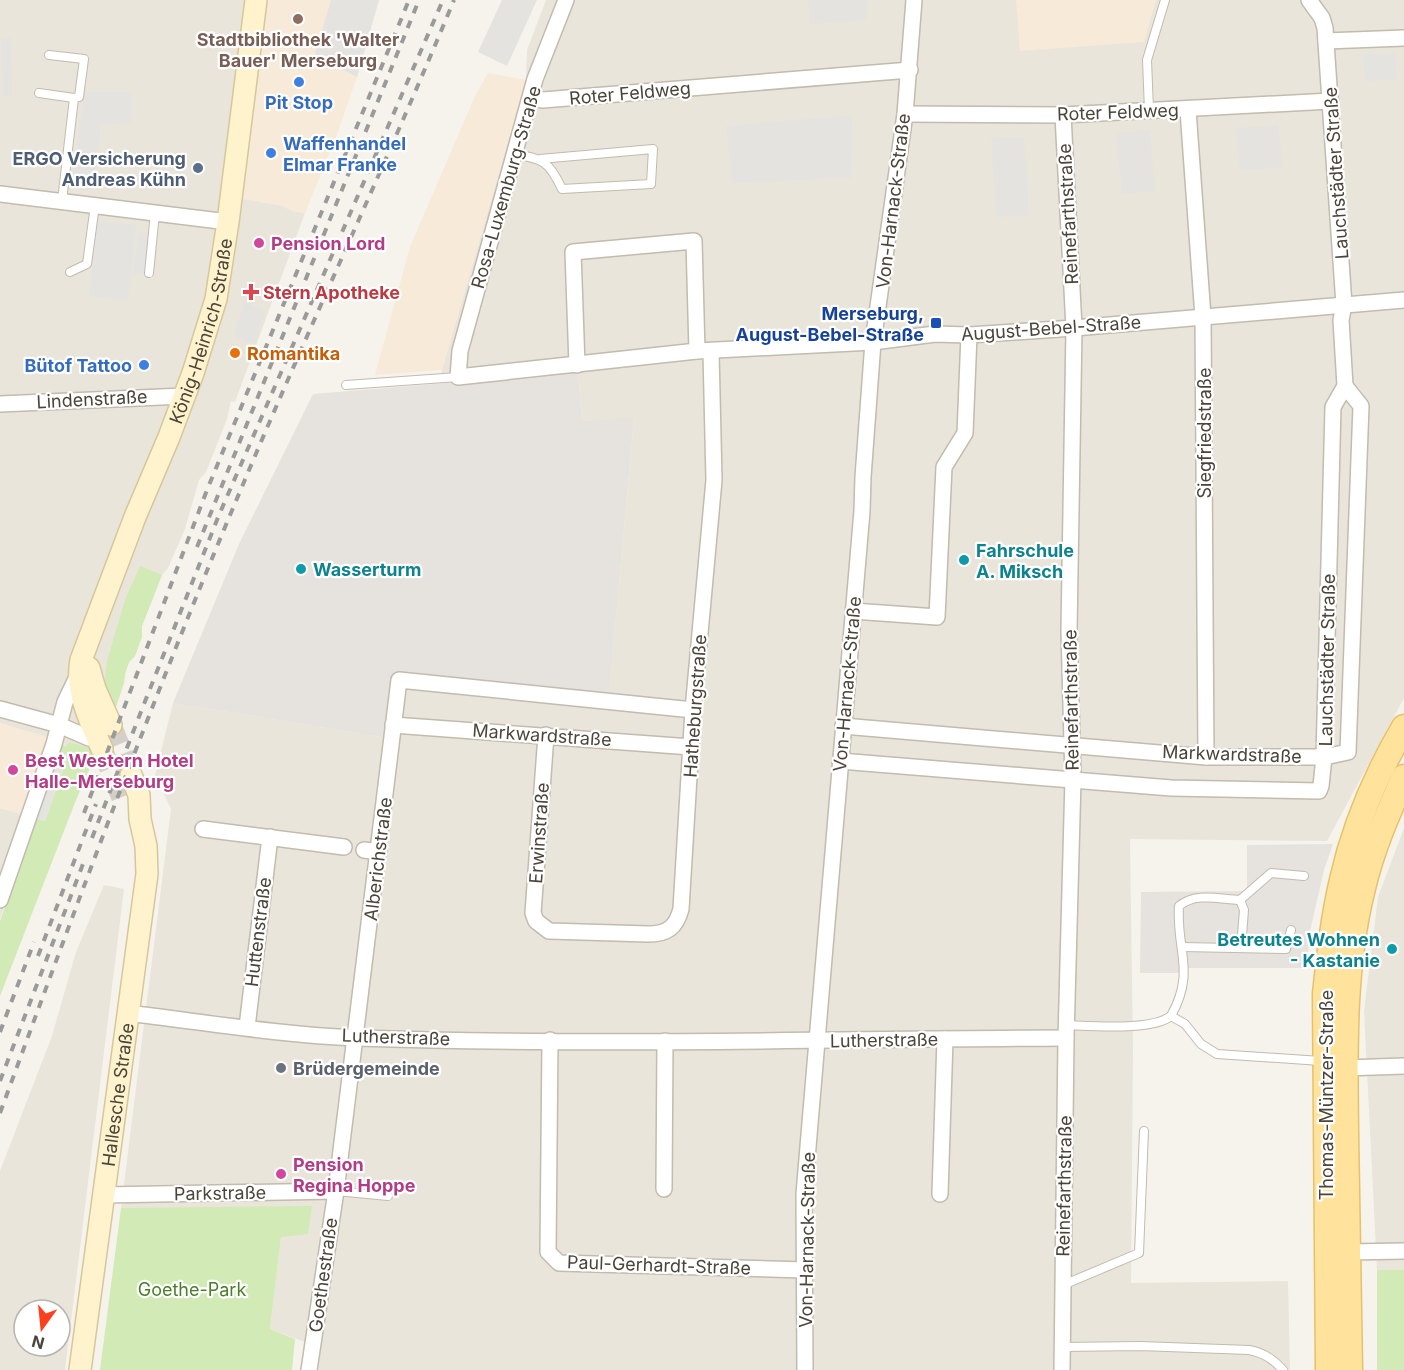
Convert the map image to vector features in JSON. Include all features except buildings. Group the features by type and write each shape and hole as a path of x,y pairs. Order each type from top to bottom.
{"main road":[{"name":"König-Heinrich-Straße","path":"104,737 85,708 78,675 81,660 100,605 184,396 216,299 256,0"},
{"name":"König-Heinrich-Straße","path":"87,647 104,737"},
{"name":"Thomas-Müntzer-Straße","path":"1350,1370 1348,1252 1335,1064 1325,994 1332,932 1342,879 1373,790 1404,727"},
{"name":"Hallesche Straße","path":"80,1370 147,874 146,846 140,819 139,795 131,775"},
{"name":"Thomas-Müntzer-Straße","path":"1328,1370 1335,1064 1358,907 1372,856 1404,777"},
{"name":"Hallesche Straße","path":"122,798 140,819"}],"street":[{"name":"Rosa-Luxemburg-Straße","path":"458,377 460,351 530,98 566,0"},
{"name":"Von-Harnack-Straße","path":"805,1370 804,1194 862,511 873,342 905,114 914,0"},
{"name":"Lauchstädter Straße","path":"1309,0 1322,18 1326,40 1344,305 1341,320 1345,386 1333,407 1324,757 1348,752 1360,406 1345,386"},
{"path":"1326,40 1404,38"},
{"name":"Roter Feldweg","path":"530,98 543,100 909,70"},
{"name":"Roter Feldweg","path":"905,114 1063,115 1331,101"},
{"name":"Siegfriedstraße","path":"1188,110 1203,317 1206,757"},
{"name":"Reinefarthstraße","path":"1062,1370 1066,1032 1073,779 1070,631 1074,328 1063,115"},
{"path":"0,194 228,222"},
{"path":"577,365 573,252 694,242 704,351"},
{"name":"August-Bebel-Straße","path":"458,377 704,351 873,342 935,334 969,335 1074,328 1404,300"},
{"path":"853,611 937,617 944,467 965,434 969,335"},
{"name":"Hatheburgstraße","path":"544,928 549,931 661,934 672,928 678,921 681,909 693,710 714,480 704,351"},
{"name":"Lindenstraße","path":"0,404 184,396"},
{"name":"König-Heinrich-Straße","path":"0,900 65,702 78,675"},
{"name":"Alberichstraße","path":"355,1038 372,851 399,680 693,710"},
{"path":"0,709 59,725 89,738 104,737"},
{"name":"Markwardstraße","path":"393,725 691,747"},
{"name":"Markwardstraße","path":"840,761 1171,788 1319,791 1322,786 1324,757 1206,757 843,726"},
{"name":"Erwinstraße","path":"544,928 536,921 533,913 546,735"},
{"path":"203,829 344,847"},
{"name":"Huttenstraße","path":"247,1028 270,837"},
{"name":"Lutherstraße","path":"127,1013 247,1028 355,1038 817,1041 945,1039 1066,1032"},
{"name":"Goethestraße","path":"309,1370 336,1191 355,1038"},
{"path":"940,1194 945,1039"},
{"name":"Paul-Gerhardt-Straße","path":"550,1040 548,1252 559,1263 805,1270"},
{"path":"664,1189 666,1041"},
{"path":"1335,1064 1404,1066"},
{"name":"Parkstraße","path":"103,1195 336,1191"},
{"path":"1348,1252 1404,1251"}],"lane":[{"path":"1149,110 1147,60 1165,0"},
{"path":"39,93 79,97 84,59 49,55"},
{"path":"62,201 74,98"},
{"path":"514,154 540,159 653,149 651,184 562,189 554,173 540,159"},
{"path":"70,272 87,264 95,205"},
{"path":"149,273 155,213"},
{"path":"346,385 458,377"},
{"path":"1066,1032 1161,1023 1171,1016 1181,997 1183,985 1184,968 1178,919 1179,906 1187,899 1203,896 1240,900 1271,873 1304,876"},
{"path":"1240,900 1244,910 1241,948"},
{"path":"1182,947 1286,949 1292,930"},
{"path":"1171,1016 1185,1024 1201,1044 1217,1054 1335,1064"},
{"name":"Reinefarthstraße","path":"1063,1285 1140,1253 1144,1131"},
{"path":"336,1191 388,1196"},
{"path":"1062,1347 1140,1346 1250,1350 1262,1353 1275,1361 1283,1370"}],"shaded area":[{"path":"0,0 263,0 259,202 280,205 305,213 235,402 231,401 227,419 206,472 199,480 185,529 168,568 162,575 142,626 142,637 135,656 129,662 124,683 96,754 68,743 65,747 49,738 0,723"},
{"path":"263,0 379,0 357,77 336,137 305,213 280,205 236,198"},
{"path":"331,0 379,0 357,77 336,66 313,60"},
{"path":"502,0 537,0 507,66 478,52"},
{"path":"546,0 1404,0 1404,698 1327,841 1130,839 1133,1050 1131,1283 1288,1281 1290,1370 318,1370 321,1348 270,1329 281,1236 121,1208 171,809 155,775 173,703 387,738 396,676 609,694 634,419 582,421 578,372 438,383 526,80 527,50"},
{"path":"808,0 867,0 866,20 810,24"},
{"path":"1016,0 1156,0 1144,42 1020,51"},
{"path":"1,38 11,38 12,96 2,96"},
{"path":"1395,53 1397,80 1365,81 1363,54"},
{"path":"488,73 526,80 442,370 375,375 410,247 475,96"},
{"path":"84,92 131,92 131,123 101,125 93,190 71,187"},
{"path":"852,115 851,178 732,183 726,126"},
{"path":"1278,125 1283,167 1240,171 1236,128"},
{"path":"1150,130 1155,191 1122,194 1116,133"},
{"path":"1024,137 1029,215 996,217 991,138"},
{"path":"97,220 136,225 128,301 89,296"},
{"path":"138,232 150,234 146,275 133,274"},
{"path":"244,301 265,312 255,344 234,336"},
{"path":"578,372 582,421 634,418 609,695 396,676 387,738 173,703 239,544 313,394"},
{"path":"0,723 62,744 59,752 68,755 45,821 0,808"},
{"path":"59,752 68,755 45,821 36,818"},
{"path":"0,808 36,818 0,919"},
{"path":"1404,828 1404,1270 1377,1270 1364,1011 1378,897"},
{"path":"1333,844 1324,870 1310,931 1307,968 1181,968 1180,973 1140,973 1141,892 1247,891 1247,845"},
{"path":"104,885 124,889 72,1313 72,1298 12,1298 12,1358 66,1358 65,1370 0,1370 0,1171 52,1036 76,952"}],"green space":[{"path":"140,566 162,575 142,626 142,637 135,656 129,662 114,713 104,691 107,661 125,600"},
{"path":"69,742 90,748 96,754 0,996 0,921 36,818 45,821 68,756 59,752 62,744 65,747"},
{"name":"Goethe-Park","path":"312,1206 308,1234 281,1237 270,1329 295,1339 292,1370 100,1370 121,1208"},
{"path":"1377,1270 1404,1270 1404,1370 1377,1370"}],"tunnel":[{"path":"111,725 131,775"},
{"path":"102,749 122,798"}],"railway":[{"path":"84,813 207,490 409,0"},
{"path":"197,547 419,0"},
{"path":"92,838 219,515 443,0"},
{"path":"0,1113 118,796 211,560 454,0"},
{"path":"38,956 96,804"},
{"path":"0,1081 83,864"},
{"path":"0,1032 34,942"}],"place":[{"name":"Stadtbibliothek 'Walter Bauer' Merseburg","path":"298,19"},
{"name":"Pit Stop","path":"299,82"},
{"name":"Waffenhandel Elmar Franke","path":"271,153"},
{"name":"ERGO Versicherung Andreas Kühn","path":"198,168"},
{"name":"Pension Lord","path":"259,243"},
{"name":"Stern Apotheke","path":"251,292"},
{"name":"Merseburg, August-Bebel-Straße","path":"936,323"},
{"name":"Romantika","path":"235,353"},
{"name":"Bütof Tattoo","path":"144,365"},
{"name":"Fahrschule A. Miksch","path":"964,560"},
{"name":"Wasserturm","path":"301,569"},
{"name":"Best Western Hotel Halle-Merseburg","path":"13,770"},
{"name":"Betreutes Wohnen - Kastanie","path":"1392,949"},
{"name":"Brüdergemeinde","path":"281,1068"},
{"name":"Pension Regina Hoppe","path":"281,1174"}]}
